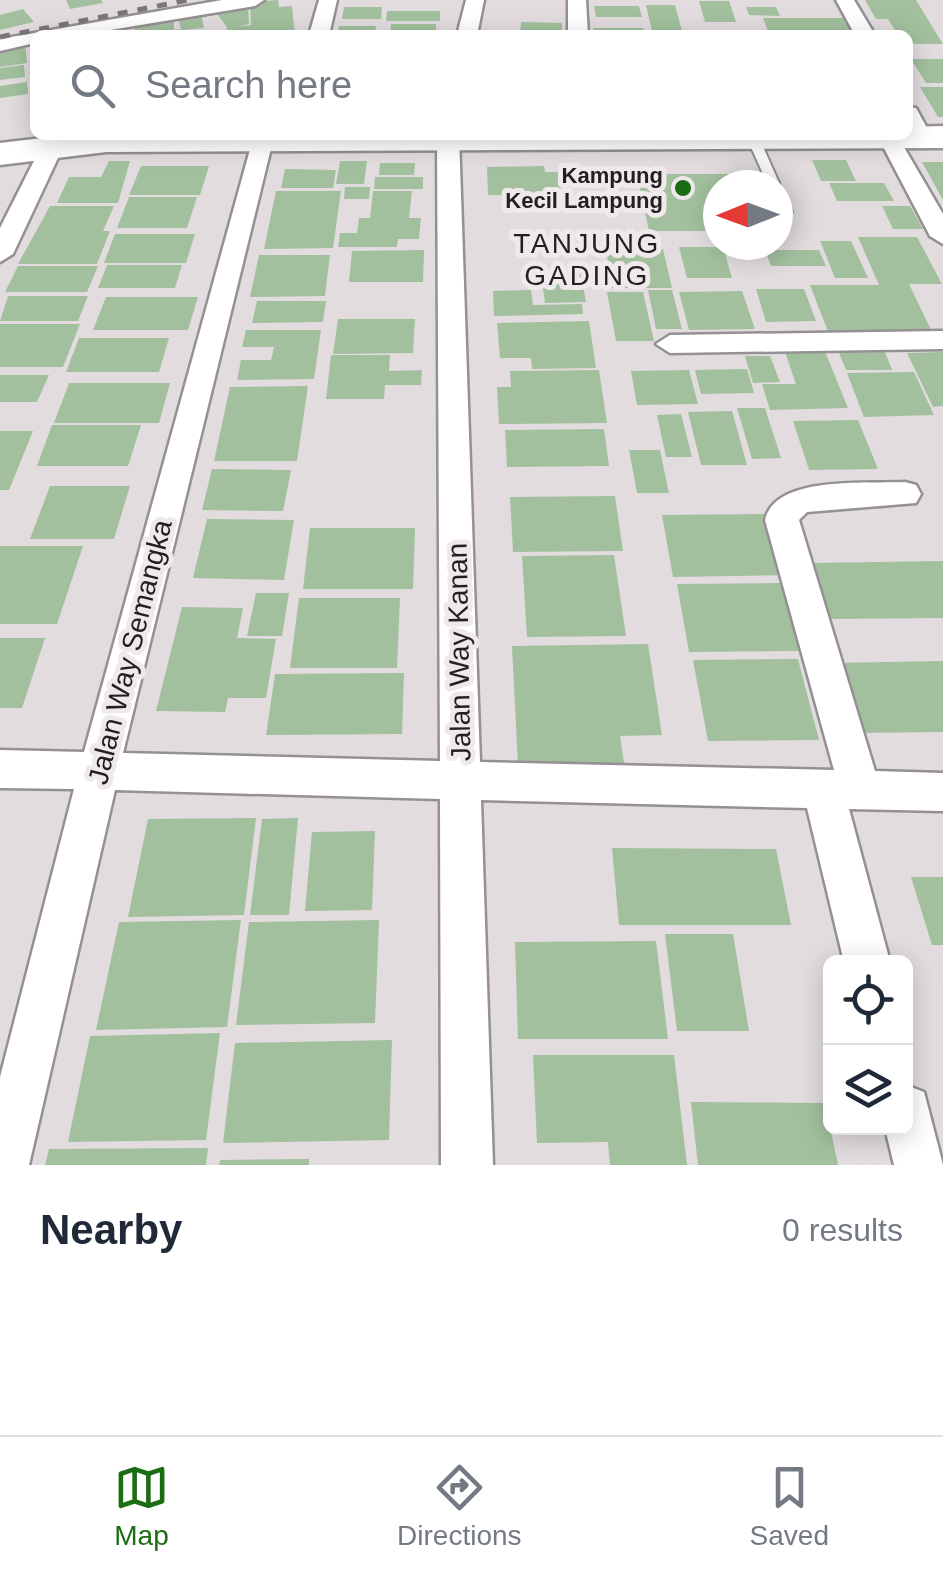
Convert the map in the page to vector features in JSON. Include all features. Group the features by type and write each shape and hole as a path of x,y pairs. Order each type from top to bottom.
{"main road":[{"path":"0,154 92,140"}],"street":[{"path":"127,28 255,0"},
{"path":"320,30 328,0"},
{"path":"469,30 475,0"},
{"path":"577,0 578,30"},
{"path":"845,0 861,30"},
{"path":"0,45 30,38"},
{"path":"915,131 943,236"},
{"name":"Jalan Way Semangka","path":"3,1165 99,771 282,140"},
{"name":"Jalan Way Kanan","path":"448,140 467,1165"},
{"path":"0,254 53,145"},
{"path":"670,344 943,340"},
{"path":"867,955 842,790 782,520 784,510 800,500 905,494"},
{"path":"0,769 943,792"},
{"path":"912,1135 920,1165"}],"lane":[{"path":"755,140 768,170"}],"building":[{"path":"66,0 101,0 103,3 70,9"},
{"path":"278,0 279,7 292,6 294,30 227,30 214,10 248,5 249,24 237,27 251,25 250,2"},
{"path":"865,0 916,0 943,44 913,44 913,30 895,30 888,19 876,19"},
{"path":"699,1 729,1 736,22 705,22"},
{"path":"646,5 675,5 682,30 652,30"},
{"path":"594,6 639,6 642,17 596,17"},
{"path":"344,7 382,7 381,19 342,19"},
{"path":"746,7 776,7 780,16 749,15"},
{"path":"23,9 34,22 0,30 0,15"},
{"path":"387,11 440,11 440,21 386,21"},
{"path":"201,14 204,28 181,30 178,17"},
{"path":"174,18 174,30 135,30 135,21"},
{"path":"763,18 845,18 851,30 768,30"},
{"path":"521,22 562,23 562,30 520,30"},
{"path":"391,24 436,24 436,30 390,30"},
{"path":"339,26 376,26 376,30 338,30"},
{"path":"593,28 644,30 593,30"},
{"path":"25,44 27,63 0,67 0,47"},
{"path":"913,59 943,59 943,83 926,83"},
{"path":"24,65 25,77 0,80 0,68"},
{"path":"27,82 28,94 0,98 0,86"},
{"path":"920,87 943,87 943,117 938,117"},
{"path":"812,160 846,160 856,181 821,181"},
{"path":"109,161 130,161 118,203 57,203 69,177 101,177"},
{"path":"340,161 367,161 364,184 336,184"},
{"path":"922,162 943,162 943,200"},
{"path":"380,163 415,163 414,175 379,175"},
{"path":"141,166 209,166 200,195 129,195"},
{"path":"544,166 545,172 561,172 563,188 546,188 546,195 488,195 487,167"},
{"path":"285,169 336,170 333,188 281,188"},
{"path":"637,174 703,174 703,231 649,231"},
{"path":"375,177 423,177 423,189 374,189"},
{"path":"829,183 884,183 894,201 837,201"},
{"path":"345,187 370,187 369,199 344,199"},
{"path":"276,191 341,191 333,248 264,249"},
{"path":"373,191 412,191 409,218 421,218 419,239 398,239 397,247 338,247 340,233 357,233 359,218 370,218"},
{"path":"129,197 197,197 187,228 117,228"},
{"path":"50,206 114,206 103,231 110,231 97,264 18,264"},
{"path":"882,206 910,206 923,229 893,229"},
{"path":"115,234 195,234 186,263 104,263"},
{"path":"858,237 917,237 942,284 909,284 933,334 829,334 810,285 879,285"},
{"path":"820,241 851,241 868,278 835,278"},
{"path":"679,247 703,247 703,260 727,260 732,278 687,278"},
{"path":"606,249 663,249 672,288 612,288"},
{"path":"424,250 423,282 349,282 352,251"},
{"path":"793,250 819,250 826,266 771,266 769,260 793,260"},
{"path":"259,255 330,255 325,296 250,297"},
{"path":"107,265 182,265 175,288 98,288"},
{"path":"18,266 98,266 87,292 5,292"},
{"path":"541,273 581,273 586,302 545,303"},
{"path":"756,289 804,289 816,321 766,322"},
{"path":"531,290 533,305 582,304 583,314 494,316 493,291"},
{"path":"648,290 672,290 682,329 656,329"},
{"path":"742,291 755,329 689,330 679,292"},
{"path":"607,292 643,292 654,341 616,341"},
{"path":"8,296 88,296 78,321 0,321"},
{"path":"106,297 198,297 188,330 93,330"},
{"path":"257,301 326,301 323,322 252,323"},
{"path":"338,319 415,319 413,353 333,354"},
{"path":"589,321 596,368 532,369 531,358 500,358 497,323"},
{"path":"0,324 80,324 63,367 0,367"},
{"path":"246,330 321,330 314,379 237,380 241,360 271,360 274,347 242,347"},
{"path":"79,338 169,338 159,372 66,372"},
{"path":"784,349 824,349 848,408 770,410 762,384 796,384"},
{"path":"885,352 892,370 846,370 839,353"},
{"path":"943,352 943,406 933,407 907,353"},
{"path":"331,355 390,355 389,371 422,370 421,385 385,385 384,399 326,399"},
{"path":"745,356 770,356 780,382 753,383"},
{"path":"747,369 754,393 701,394 695,370"},
{"path":"599,370 607,423 499,424 497,387 511,387 510,371"},
{"path":"689,370 698,404 637,405 631,371"},
{"path":"914,372 934,415 864,417 847,373"},
{"path":"0,375 49,375 37,402 0,402"},
{"path":"69,383 170,383 159,423 54,423"},
{"path":"308,386 297,461 214,461 230,387"},
{"path":"737,408 765,408 781,458 752,459"},
{"path":"732,411 747,465 701,465 688,412"},
{"path":"681,414 692,457 666,457 657,415"},
{"path":"858,420 878,469 809,470 793,421"},
{"path":"52,425 141,425 128,466 37,466"},
{"path":"604,429 609,466 507,467 505,430"},
{"path":"0,431 33,431 9,490 0,490"},
{"path":"629,450 660,450 669,493 637,493"},
{"path":"212,469 291,470 283,511 202,510"},
{"path":"50,486 130,486 114,539 30,539"},
{"path":"615,496 623,551 513,552 510,497"},
{"path":"770,514 786,575 673,577 662,515"},
{"path":"207,519 294,520 284,580 193,578"},
{"path":"310,528 415,528 413,589 303,589"},
{"path":"0,546 83,546 57,624 0,624"},
{"path":"614,555 626,636 527,637 522,556"},
{"path":"943,561 943,618 828,619 811,563"},
{"path":"782,583 800,651 689,652 677,584"},
{"path":"256,593 289,593 282,636 247,636"},
{"path":"299,598 400,598 397,668 290,668"},
{"path":"182,607 243,608 237,638 276,639 266,698 228,698 225,712 156,711"},
{"path":"0,638 45,638 22,708 0,708"},
{"path":"648,644 662,735 620,736 624,763 518,765 512,646"},
{"path":"798,659 819,740 708,741 693,660"},
{"path":"943,661 943,732 852,733 832,663"},
{"path":"404,673 402,734 266,735 275,674"},
{"path":"256,818 244,915 128,917 148,819"},
{"path":"298,818 289,915 250,915 262,819"},
{"path":"375,831 372,910 305,911 312,832"},
{"path":"612,848 776,849 791,925 619,925"},
{"path":"911,877 943,877 943,945 932,945"},
{"path":"241,920 227,1027 96,1030 119,922"},
{"path":"379,920 375,1023 236,1025 249,922"},
{"path":"665,934 733,934 749,1031 677,1031"},
{"path":"656,941 668,1039 518,1039 515,942"},
{"path":"220,1033 206,1140 68,1142 90,1036"},
{"path":"392,1040 389,1140 223,1143 235,1043"},
{"path":"533,1055 674,1055 687,1165 610,1165 608,1142 537,1143"},
{"path":"691,1102 823,1103 823,1135 832,1135 838,1165 698,1165"},
{"path":"208,1148 206,1165 45,1165 49,1149"},
{"path":"309,1159 309,1165 219,1165 220,1160"}],"railway":[{"path":"36,30 188,0"},
{"path":"0,37 30,31"}],"place":[{"name":"Kampung Kecil Lampung","path":"683,188"}],"district":[{"name":"TANJUNG GADING","path":"587,259"}]}
